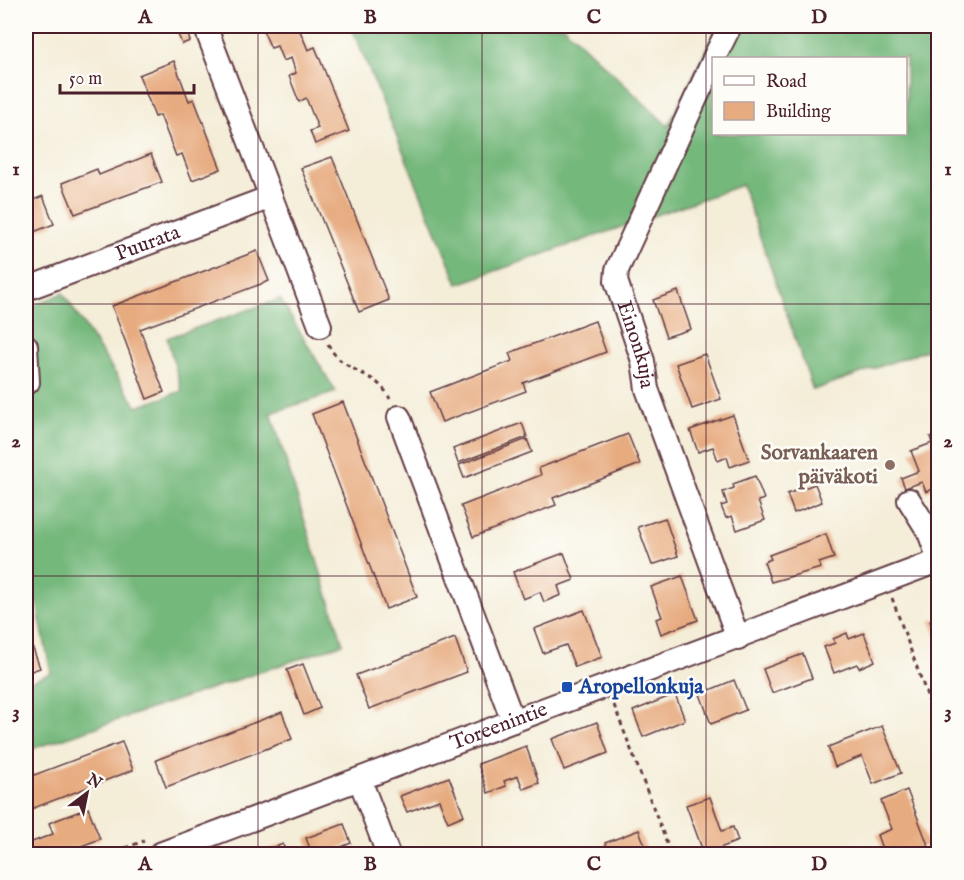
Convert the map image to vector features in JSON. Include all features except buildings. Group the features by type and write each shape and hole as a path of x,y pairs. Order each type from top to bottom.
{"street":[{"path":"205,26 320,326"},
{"name":"Einonkuja","path":"715,57 730,26"},
{"name":"Einonkuja","path":"712,63 617,270 616,281 643,361 647,389 738,638"},
{"name":"Puurata","path":"26,289 271,197"},
{"path":"26,346 28,382"},
{"path":"399,417 513,722"},
{"path":"909,500 929,532 939,559"},
{"name":"Toreenintie","path":"160,855 738,638 939,559"},
{"path":"360,780 388,855"}],"path":[{"path":"26,135 26,144"},
{"path":"320,326 335,358 384,386 399,417"},
{"path":"886,581 939,726"},
{"path":"608,687 671,855"}],"green space":[{"path":"351,26 563,26 668,126 718,26 938,26 938,346 813,390 742,185 458,284"},
{"path":"63,293 137,407 182,391 167,338 280,299 336,392 271,413 343,644 26,751 26,683 51,673 26,551 26,309"}],"place":[{"name":"Sorvankaaren päiväkoti","path":"890,465"},
{"name":"Aropellonkuja","path":"567,687"}]}
